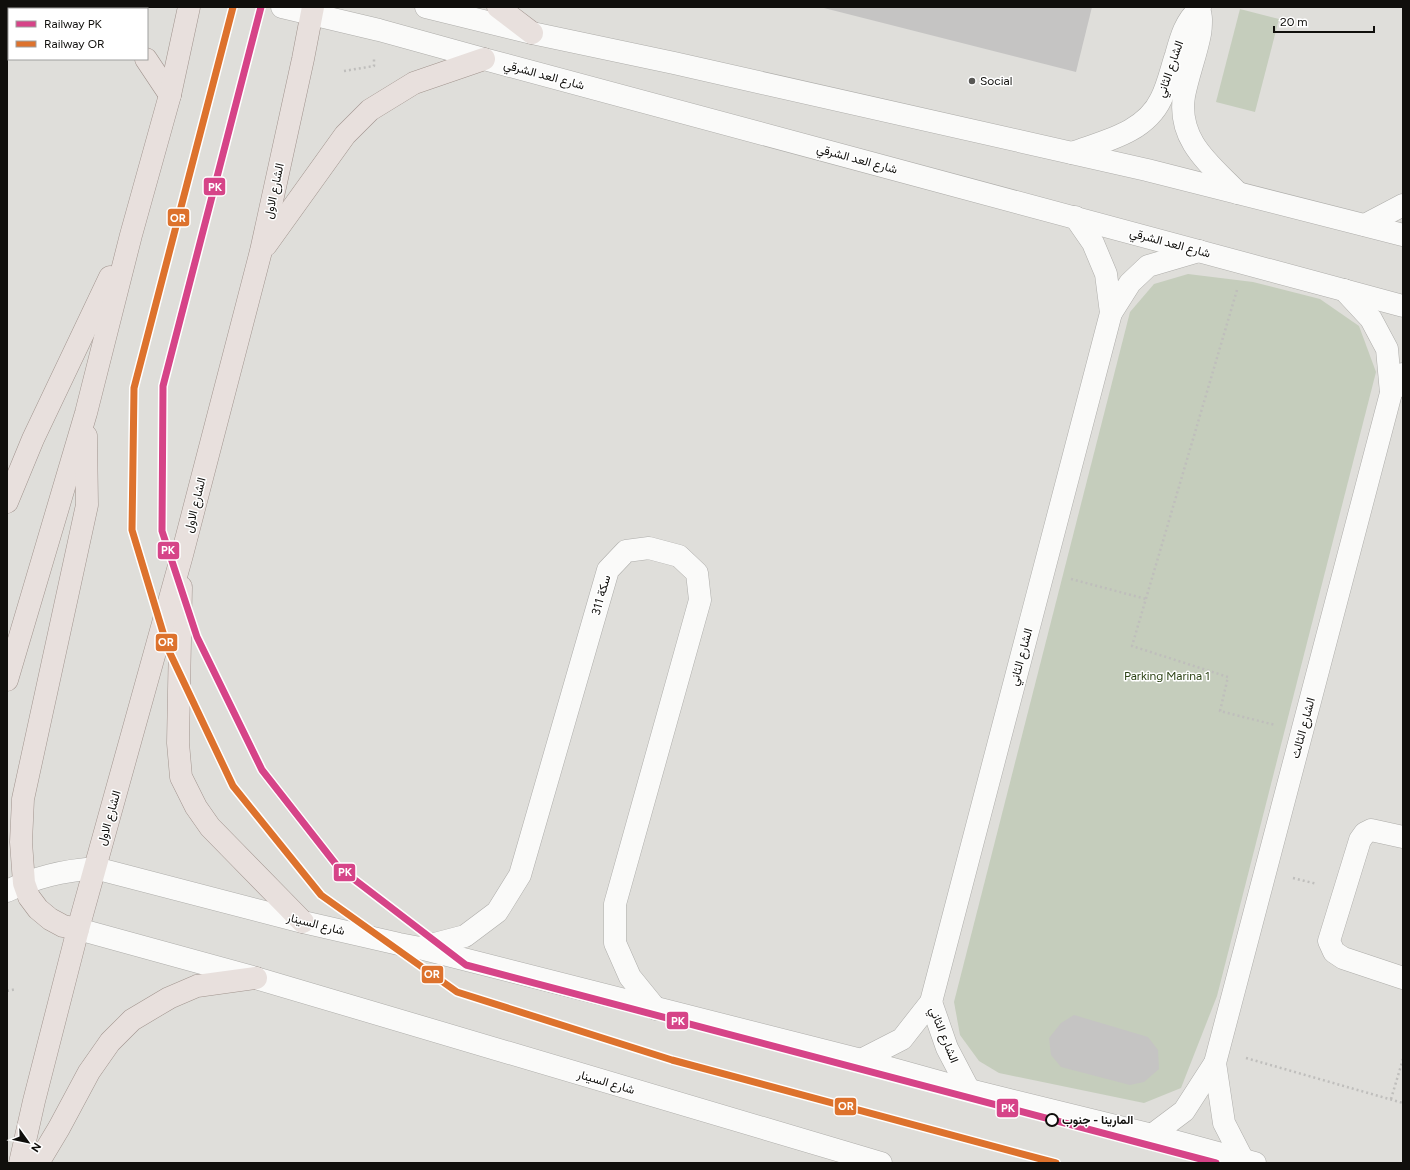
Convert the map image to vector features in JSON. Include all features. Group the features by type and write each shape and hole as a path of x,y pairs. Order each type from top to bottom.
{"main road":[{"path":"7,680 86,413 131,235 170,95 189,7"},
{"path":"498,7 532,33"},
{"name":"الشارع الاول","path":"20,1163 34,1100 78,929 182,555 262,251 312,11"},
{"path":"262,251 345,135 370,110 414,83 429,76 484,59"},
{"path":"147,60 170,95"},
{"path":"7,502 33,439 131,235"},
{"path":"78,929 63,926 50,919 38,909 30,897 15,887 21,842 24,799 87,505 86,413"},
{"path":"182,555 178,744 181,777 196,807 210,827 303,922"},
{"path":"38,1163 59,1128 89,1072 110,1042 132,1020 169,998 197,986 256,978"}],"street":[{"name":"شارع العد الشرقي","path":"282,7 312,11 484,59 1403,306"},
{"path":"426,7 532,33 674,63 1147,170 1403,235"},
{"name":"الشارع الثاني","path":"1072,153 1125,133 1142,123 1150,116 1165,90 1184,28 1199,8"},
{"name":"الشارع الثاني","path":"1199,8 1201,18 1200,36 1184,97 1184,121 1190,139 1200,154 1238,193"},
{"path":"1365,225 1403,205"},
{"name":"الشارع الثاني","path":"1075,217 1093,243 1106,274 1111,313"},
{"name":"الشارع الثاني","path":"861,1060 902,1039 931,1002 1111,313 1130,283 1148,266 1199,251"},
{"name":"الشارع الثالث","path":"1344,290 1371,319 1386,349 1391,393"},
{"name":"الشارع الثالث","path":"1152,1135 1184,1111 1217,1057 1391,393 1403,374"},
{"name":"سكة 311","path":"420,948 466,936 497,912 520,874 608,570 626,551 650,548 679,556 696,573 700,600 615,904 615,943 630,977 656,1009"},
{"path":"1403,837 1371,830 1360,840 1329,941 1334,952 1343,958 1403,978"},
{"name":"شارع السينار","path":"15,887 47,875 71,870 95,868 303,922 420,948 861,1060 969,1090 1152,1135 1249,1162"},
{"name":"شارع السينار","path":"78,929 256,978 820,1153 881,1163"},
{"name":"الشارع الثاني","path":"931,1002 947,1048 969,1090"},
{"name":"الشارع الثالث","path":"1217,1057 1224,1123 1249,1162"}],"path":[{"path":"344,71 374,66 373,52"},
{"path":"1245,263 1132,646 1228,677 1220,711 1302,732"},
{"path":"1043,572 1146,599"},
{"path":"1266,871 1345,891"},
{"path":"7,991 16,990"},
{"path":"1217,1057 1403,1103"},
{"path":"1391,1099 1403,1059"}],"green space":[{"path":"1240,9 1279,19 1255,112 1216,102"},
{"name":"Parking Marina 1","path":"1188,274 1253,282 1320,299 1359,326 1376,372 1217,996 1181,1088 1144,1103 999,1073 979,1061 960,1035 954,1002 1130,312 1154,284"}],"building":[{"path":"820,7 1092,7 1076,72"},
{"path":"1074,1015 1148,1037 1158,1050 1159,1069 1144,1082 1130,1085 1061,1067 1051,1055 1049,1038 1061,1023"}],"rail line":[{"name":"OR","path":"233,7 134,388 132,530 168,649 233,786 321,895 457,992 672,1060 1056,1163"},
{"name":"PK","path":"261,7 163,386 162,531 197,637 262,770 338,867 466,965 1216,1163"}],"place":[{"name":"Social","path":"972,81"},
{"name":"المارينا - جنوب","path":"1052,1120"}]}
